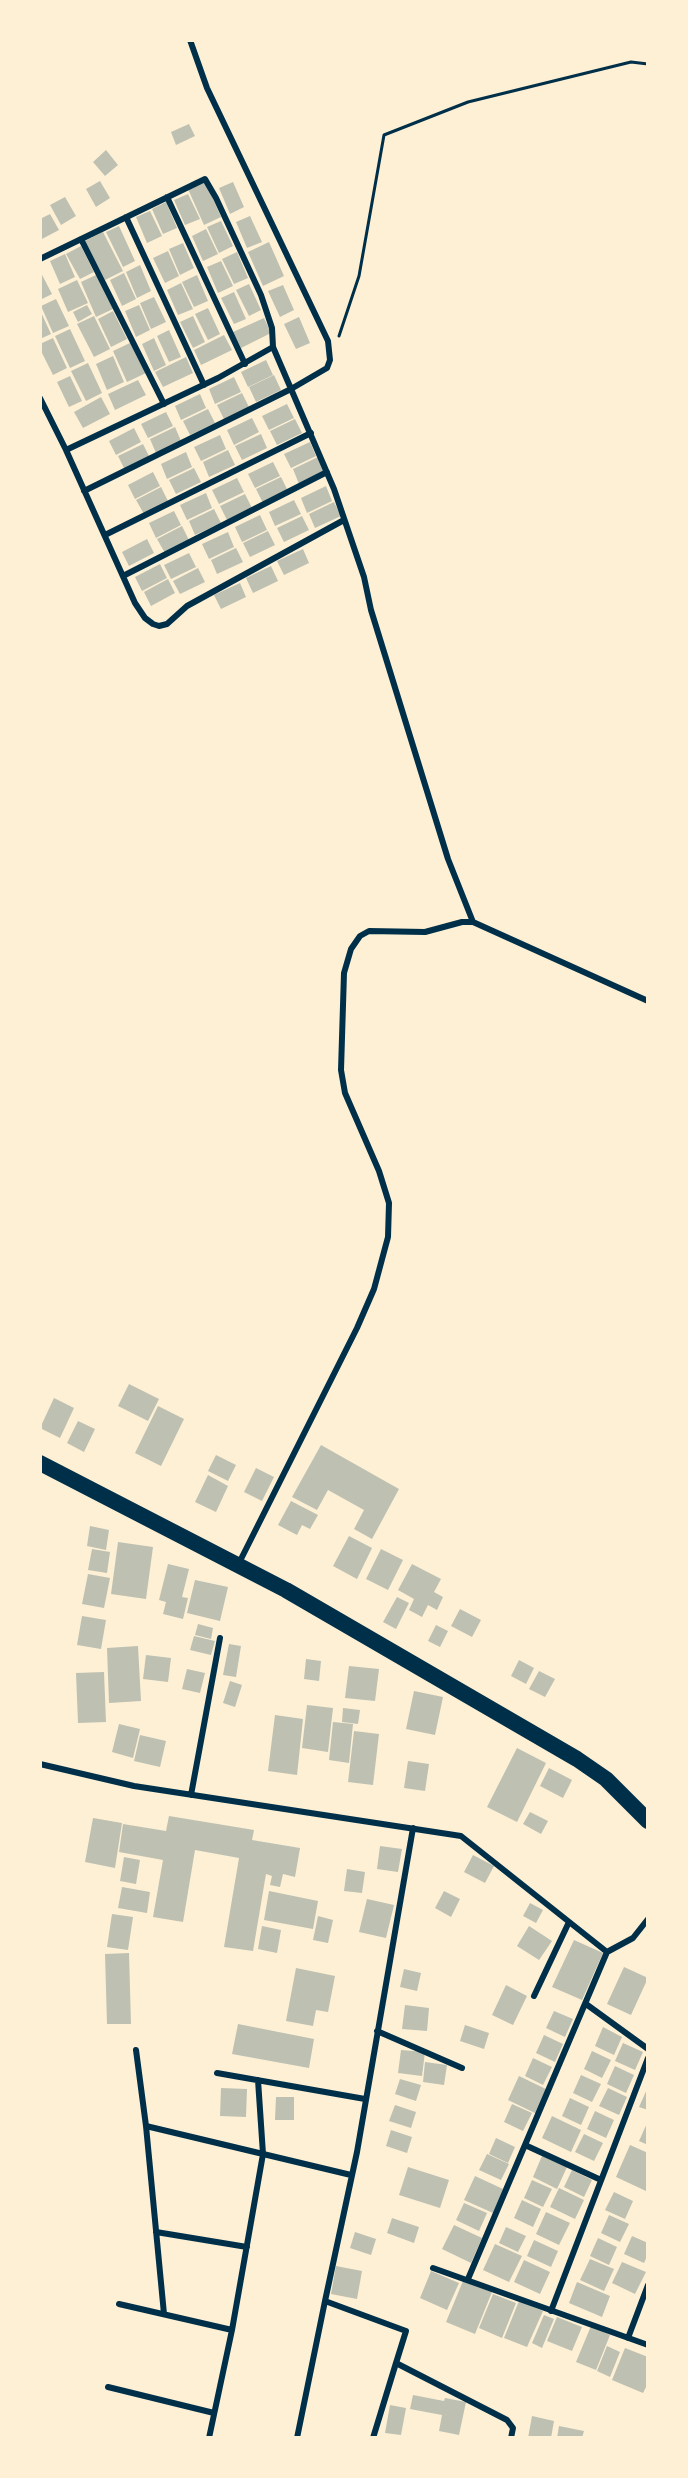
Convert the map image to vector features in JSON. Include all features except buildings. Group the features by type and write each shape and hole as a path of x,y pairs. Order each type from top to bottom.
{"highway":[{"path":"40,1463 239,1564 344,1622 577,1759 606,1779 648,1821"}],"street":[{"path":"84,491 291,389 327,368 331,354 328,340 207,88 190,40"},
{"path":"40,259 202,179 207,181 261,295 272,328 273,347 327,472 364,577 371,609 448,859 473,922"},
{"path":"167,197 245,364"},
{"path":"126,217 204,385"},
{"path":"81,239 164,404"},
{"path":"66,450 204,385 273,347"},
{"path":"40,398 123,576 145,618 159,626 167,624 187,606 344,520"},
{"path":"40,415 51,419"},
{"path":"105,535 310,433"},
{"path":"123,576 327,472"},
{"path":"239,1564 357,1328 374,1289 388,1237 389,1203 379,1171 345,1093 341,1070 341,1029 346,961 360,936 369,931 425,932 462,922 473,922 648,1001"},
{"path":"191,1795 220,1638"},
{"path":"40,1764 113,1781 191,1795 446,1833 470,1840 607,1952"},
{"path":"297,2438 351,2175 413,1828"},
{"path":"468,2279 607,1952 633,1938 648,1919"},
{"path":"534,1996 569,1922"},
{"path":"586,2004 648,2049"},
{"path":"377,2031 462,2068"},
{"path":"136,2050 146,2127 164,2314"},
{"path":"551,2311 648,2058"},
{"path":"217,2073 365,2099"},
{"path":"209,2438 232,2330 263,2154 258,2080"},
{"path":"146,2127 351,2175"},
{"path":"525,2145 601,2180"},
{"path":"156,2232 247,2247"},
{"path":"433,2268 648,2345"},
{"path":"628,2338 648,2285"},
{"path":"325,2301 406,2331 373,2438"},
{"path":"118,2304 232,2330"},
{"path":"396,2363 507,2420 513,2428 511,2438"},
{"path":"108,2387 214,2413"}],"path":[{"path":"331,354 344,325 359,276 384,135 468,102 631,62 648,64"}]}
